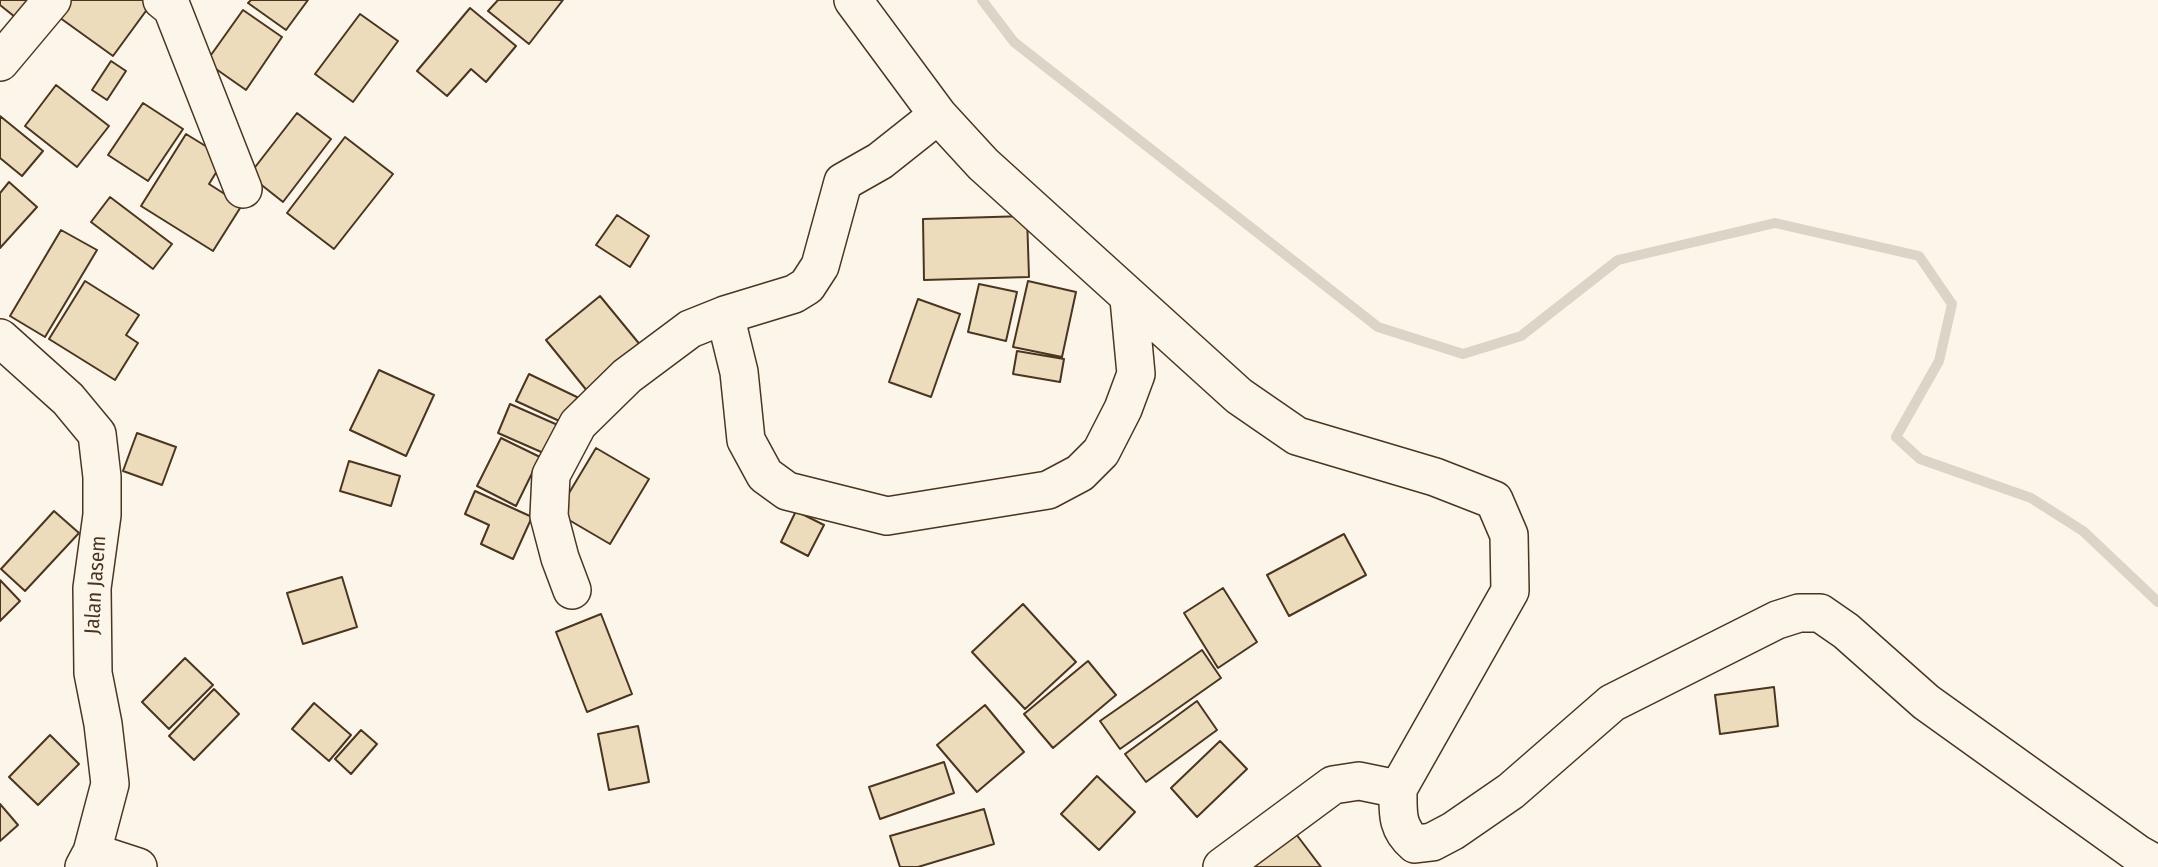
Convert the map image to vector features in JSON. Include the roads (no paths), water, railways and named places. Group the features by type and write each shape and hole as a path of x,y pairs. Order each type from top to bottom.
{"street":[{"path":"0,62 52,0"},
{"path":"162,0 172,8 243,189"},
{"path":"853,0 939,115 982,164 1239,396 1297,436 1435,477 1494,500 1509,535 1510,591 1398,789 1398,821 1408,855 1452,831 1511,791 1612,704 1777,620 1799,613 1820,612 1846,631 1926,702 2138,854 2158,864"},
{"path":"572,590 549,516 551,475 578,425 627,376 690,329 725,315 794,294 807,286 820,266 843,183 880,161 939,115"},
{"path":"725,315 740,372 746,440 765,475 787,491 887,516 1048,490 1080,472 1101,452 1123,409 1136,374 1129,299"},
{"name":"Jalan Jasem","path":"0,338 68,399 97,434 102,477 102,515 92,588 93,673 103,724 110,784 88,860"},
{"path":"1222,867 1334,785 1359,781 1398,789"},
{"path":"88,860 138,867"}],"waterway":[{"path":"982,0 1014,42 1378,327 1463,354 1521,336 1618,260 1775,223 1919,256 1952,304 1939,361 1896,437 1920,459 2031,498 2083,531 2158,602"}]}
